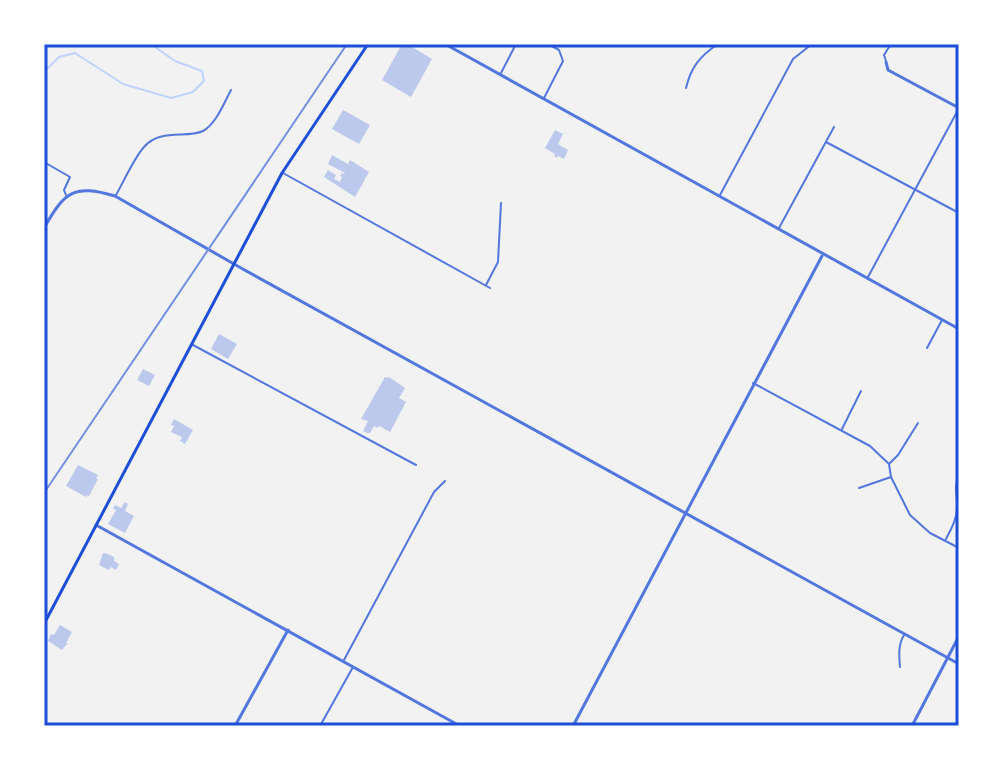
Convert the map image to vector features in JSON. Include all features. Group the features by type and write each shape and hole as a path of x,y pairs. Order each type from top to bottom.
{"main road":[{"path":"44,624 282,173 368,44"}],"street":[{"path":"445,44 959,329"},
{"path":"500,74 516,44"},
{"path":"544,99 562,65 562,53 548,44"},
{"path":"686,88 701,56 718,44"},
{"path":"719,196 793,59 812,44"},
{"path":"868,278 959,108 888,70 884,55 891,44"},
{"path":"115,196 144,146 170,134 201,132 214,120 231,90"},
{"path":"779,229 834,127"},
{"path":"826,142 959,213"},
{"path":"44,162 70,177 64,190 66,196"},
{"path":"282,173 488,287 498,262 501,203"},
{"path":"44,228 66,196 80,190 115,196 959,664"},
{"path":"573,726 823,254"},
{"path":"927,348 942,319"},
{"path":"192,344 416,465"},
{"path":"753,383 870,446 889,464 891,477 910,515 930,533 959,548"},
{"path":"842,430 861,391"},
{"path":"889,464 918,423"},
{"path":"945,540 958,510 955,489 959,475"},
{"path":"859,488 891,477"},
{"path":"344,661 434,492 445,481"},
{"path":"96,525 460,726"},
{"path":"235,726 288,630"},
{"path":"900,667 900,640 904,634"},
{"path":"912,726 959,636"},
{"path":"320,726 353,667"}],"building":[{"path":"402,44 432,59 411,97 382,80"},
{"path":"343,110 370,125 359,144 332,129"},
{"path":"555,130 563,134 558,144 568,150 564,159 557,158 545,148"},
{"path":"332,155 348,164 350,160 369,172 355,197 324,177 328,170 340,182 340,176 345,173 328,164"},
{"path":"219,334 237,344 228,359 211,349"},
{"path":"143,369 155,375 149,386 137,380"},
{"path":"385,377 405,388 399,398 406,402 390,432 374,426 367,433 363,431 368,421 361,419"},
{"path":"174,419 193,430 185,444 180,441 182,437 171,432"},
{"path":"78,465 98,475 86,497 66,486"},
{"path":"125,502 128,504 125,511 134,516 125,533 108,524 116,510 113,509 115,505 121,508"},
{"path":"103,553 114,557 119,564 116,570 99,565"},
{"path":"60,625 72,632 62,650 48,641"}],"waterway":[{"path":"44,72 59,57 75,53 123,84 171,98 193,92 204,81 202,71 175,61 154,44"}],"railway":[{"path":"44,493 347,44"}]}
